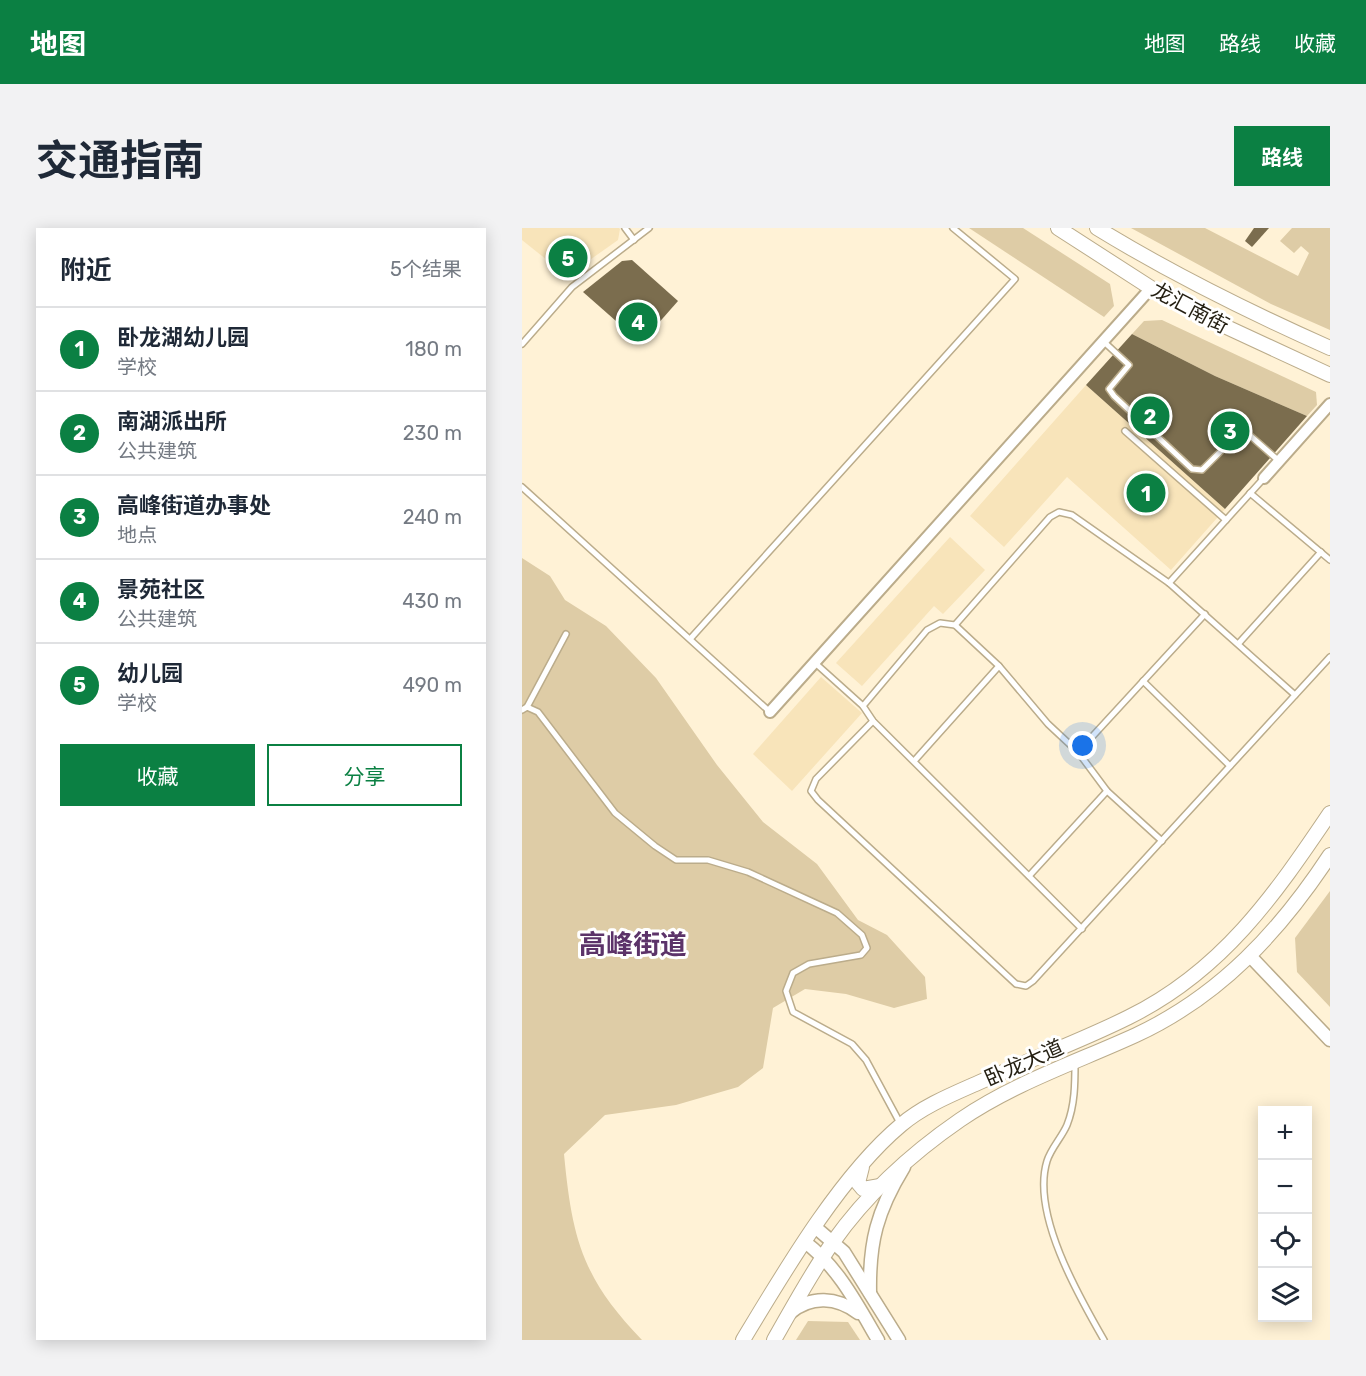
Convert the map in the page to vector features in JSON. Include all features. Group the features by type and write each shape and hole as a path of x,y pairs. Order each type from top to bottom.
{"main road":[{"name":"龙汇南街","path":"1058,228 1150,288 1245,337 1330,375"},
{"name":"龙汇南街","path":"1097,228 1175,275 1330,348"},
{"name":"卧龙大道","path":"743,1340 815,1227 863,1165 901,1125 946,1097 1130,1016 1173,991 1213,960 1249,926 1280,888 1330,813"},
{"name":"卧龙大道","path":"774,1340 833,1241 880,1186 909,1160 961,1120 1024,1083 1138,1034 1182,1010 1230,976 1251,957 1306,891 1330,855"},
{"path":"863,1165 858,1183 863,1189 880,1186"},
{"path":"769,1296 782,1285 788,1284 796,1295 791,1311"}],"street":[{"path":"770,712 1150,288"},
{"path":"1264,477 1330,404"},
{"path":"1251,957 1330,1040"},
{"path":"870,1293 872,1240 879,1216 888,1194 909,1160"},
{"path":"815,1227 844,1252 899,1340"},
{"path":"805,1242 823,1256 878,1340"},
{"path":"791,1311 801,1304 833,1300 847,1304 865,1318"}],"lane":[{"path":"625,228 634,240"},
{"path":"522,344 572,287 649,228"},
{"path":"691,638 1015,279 953,228"},
{"path":"1103,341 1129,364 1109,389 1113,396 1192,469 1202,470 1241,431 1246,432 1279,461"},
{"path":"1125,430 1226,520"},
{"path":"1169,583 1264,477"},
{"path":"522,487 770,712"},
{"path":"1250,493 1330,560"},
{"path":"955,625 1050,517 1059,512 1072,515 1169,583 1295,695"},
{"path":"1239,643 1321,552"},
{"path":"1078,752 1204,614"},
{"path":"862,706 927,630 940,623 955,625 999,666 1048,724 1078,752 1107,791 1162,841"},
{"path":"566,634 525,709 538,712 615,813 676,860 708,860 748,872 837,913 862,935 867,948 861,955 809,964 794,973 786,991 793,1012 852,1044 866,1060 901,1125"},
{"path":"873,721 816,779 811,791 1016,984 1026,986 1082,929 1330,657"},
{"path":"814,662 862,706 873,721 915,760 1082,929"},
{"path":"915,760 999,666"},
{"path":"1143,681 1230,766"},
{"path":"1029,876 1107,791"},
{"path":"1075,1061 1075,1094 1067,1124 1047,1159 1043,1181 1044,1210 1079,1297 1104,1340"}],"shaded area":[{"path":"522,228 620,229 618,240 567,276 522,240"},
{"path":"969,228 1023,228 1110,284 1114,306 1104,317"},
{"path":"1131,228 1205,228 1298,276 1309,253 1301,246 1294,253 1280,241 1292,228 1330,228 1330,330 1271,304"},
{"path":"1162,320 1316,392 1317,405 1307,416 1215,376 1132,334 1144,321"},
{"path":"1086,385 1225,509 1171,570 1067,477 1004,547 970,516"},
{"path":"950,537 985,570 943,614 934,606 862,686 836,663"},
{"path":"522,558 550,576 565,600 606,626 656,678 717,765 763,822 817,864 858,920 887,935 925,977 927,999 894,1008 846,994 805,989 773,1008 763,1068 738,1087 676,1105 605,1115 564,1154 571,1210 584,1255 606,1297 642,1340 522,1340"},
{"path":"821,677 862,713 792,791 753,754"},
{"path":"1330,891 1330,1007 1297,972 1295,938"},
{"path":"808,1321 848,1322 860,1340 796,1340"}],"building":[{"path":"1254,228 1269,228 1252,247 1245,241"},
{"path":"632,260 678,301 641,343 583,292 622,261"},
{"path":"1132,334 1215,376 1307,416 1225,509 1086,385"}],"place":[{"name":"幼儿园","path":"568,258"},
{"name":"景苑社区","path":"638,322"},
{"name":"南湖派出所","path":"1150,416"},
{"name":"高峰街道办事处","path":"1230,431"},
{"name":"卧龙湖幼儿园","path":"1146,493"}],"district":[{"name":"高峰街道","path":"633,945"}]}
